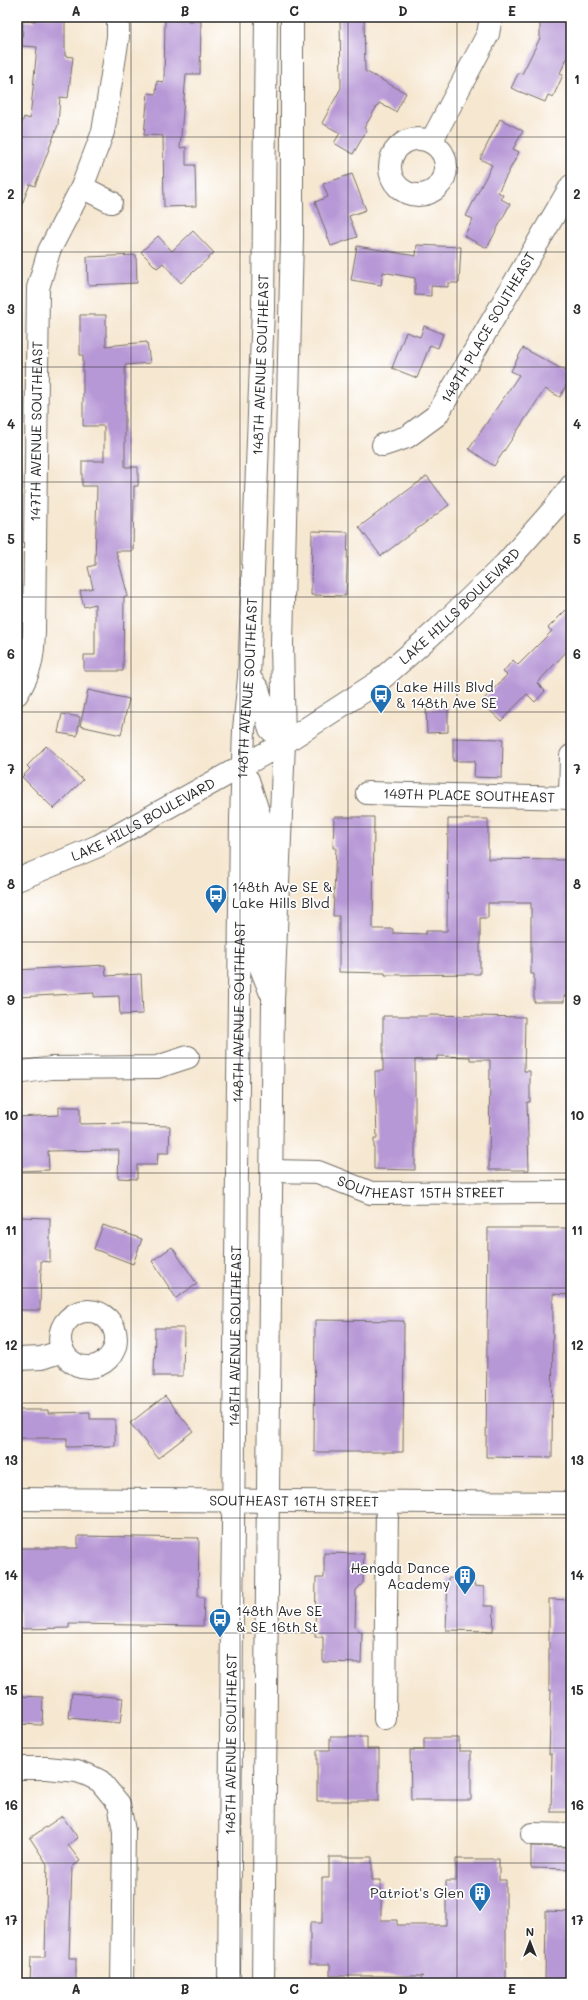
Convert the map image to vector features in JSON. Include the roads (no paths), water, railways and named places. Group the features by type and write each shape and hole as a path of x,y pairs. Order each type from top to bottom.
{"main road":[{"name":"147TH AVENUE SOUTHEAST","path":"20,689 32,662 34,632 38,288 49,251 82,187 103,132 118,37 118,17"},
{"name":"148TH AVENUE SOUTHEAST","path":"229,1983 243,765 249,677 263,309 266,17"},
{"name":"148TH AVENUE SOUTHEAST","path":"263,1983 273,1000 284,743 282,643 292,238 292,17"},
{"path":"431,142 488,34 491,17"},
{"name":"148TH PLACE SOUTHEAST","path":"383,445 407,437 437,415 571,186"},
{"path":"82,187 111,202"},
{"name":"LAKE HILLS BOULEVARD","path":"17,880 98,846 284,743 378,682 438,629 505,564 553,510 571,486"},
{"path":"249,677 258,689 270,729 284,743"},
{"name":"149TH PLACE SOUTHEAST","path":"367,793 571,798 571,756"},
{"path":"243,765 261,821 259,963 273,1000"},
{"path":"17,1073 51,1068 157,1067 188,1057"},
{"name":"SOUTHEAST 15TH STREET","path":"272,1171 318,1172 371,1193 571,1192"},
{"path":"17,1359 41,1358 63,1351"},
{"name":"SOUTHEAST 16TH STREET","path":"17,1499 571,1503"},
{"path":"385,1719 387,1502"},
{"path":"17,1768 47,1768 77,1771 88,1774 100,1781 119,1804 124,1831 122,1983"},
{"path":"532,1834 571,1835"}],"place":[{"name":"Lake Hills Blvd & 148th Ave SE","path":"381,714"},
{"name":"148th Ave SE & Lake Hills Blvd","path":"216,914"},
{"name":"Hengda Dance Academy","path":"465,1596"},
{"name":"148th Ave SE & SE 16th St","path":"220,1638"},
{"name":"Patriot's Glen","path":"480,1912"}]}
